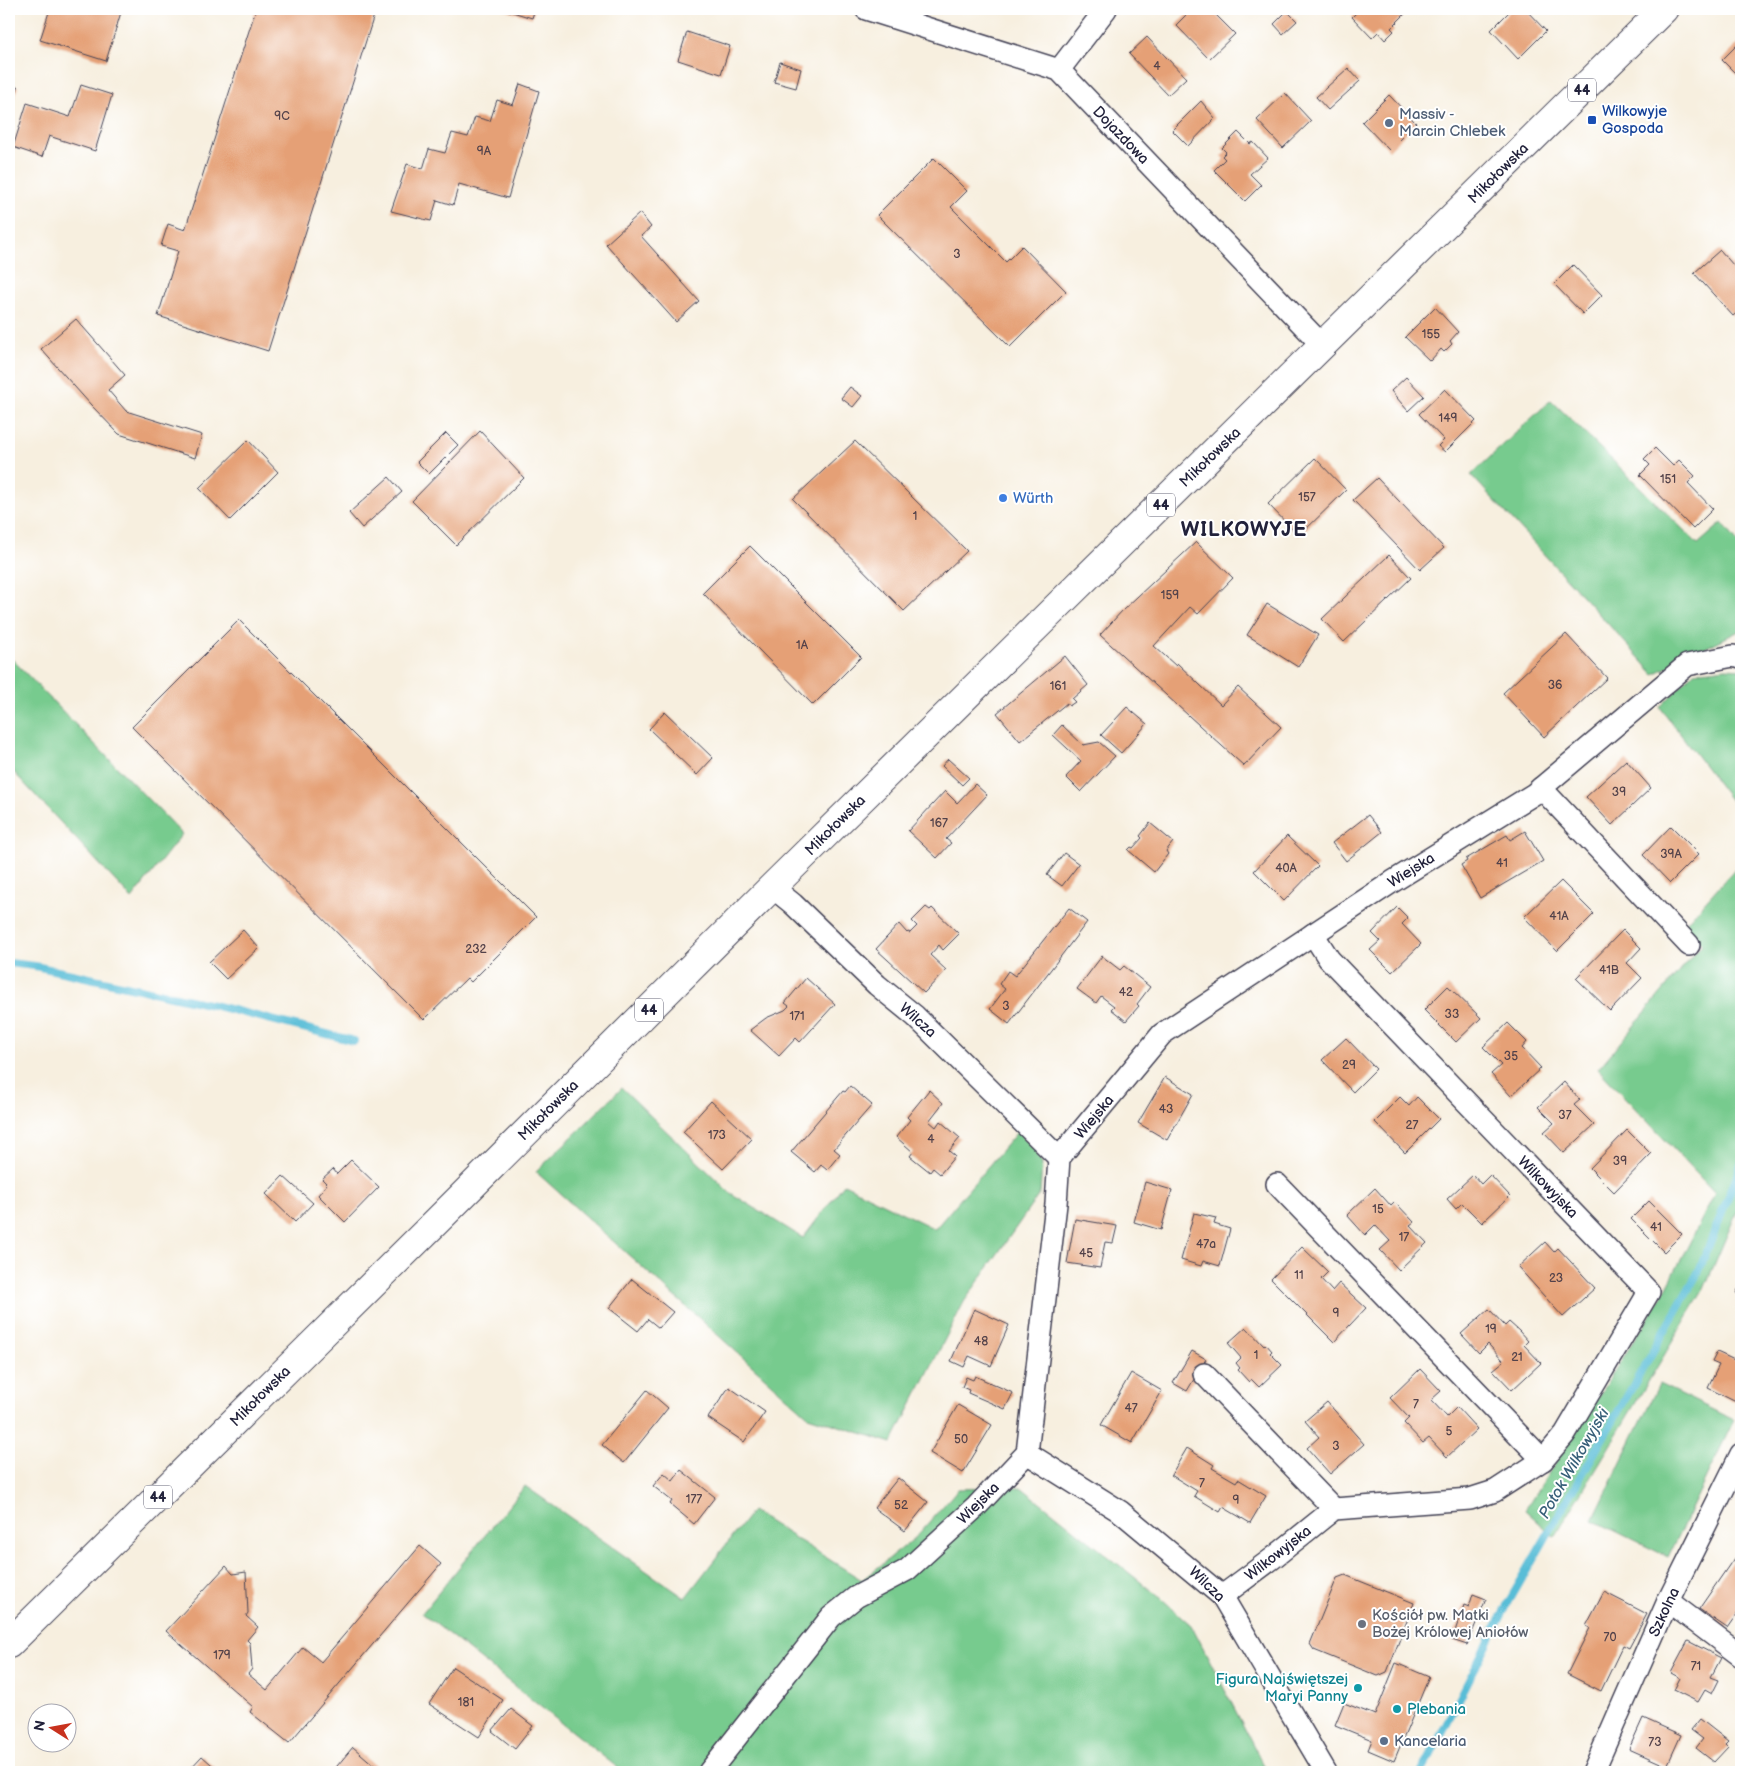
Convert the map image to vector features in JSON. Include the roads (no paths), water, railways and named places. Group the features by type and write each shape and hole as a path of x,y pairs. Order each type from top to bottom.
{"main road":[{"name":"Mikołowska","path":"9,1644 772,887 1664,9"}],"street":[{"name":"Dojazdowa","path":"866,9 1059,70 1323,346"},
{"path":"1059,70 1106,9"},
{"name":"Wiejska","path":"1059,1158 1162,1034 1392,882 1534,794 1687,665 1733,656 1741,658"},
{"path":"1541,788 1688,945"},
{"name":"Wilcza","path":"772,887 793,904 877,985 915,1016 1059,1158"},
{"name":"Wilkowyjska","path":"1222,1596 1334,1509 1470,1499 1495,1491 1543,1460 1565,1434 1649,1292 1329,959 1313,934"},
{"path":"1027,1453 1056,1204 1059,1158"},
{"path":"1277,1184 1543,1460"},
{"path":"1204,1374 1334,1509"},
{"name":"Wilcza","path":"1027,1453 1121,1512 1204,1579 1222,1596 1326,1772"},
{"name":"Wiejska","path":"709,1772 831,1617 856,1597 907,1570 976,1507 1027,1453"},
{"name":"Szkolna","path":"1593,1772 1668,1601 1741,1454"},
{"path":"1668,1601 1741,1656"}],"waterway":[{"path":"9,963 35,966 217,1006 354,1041"},
{"name":"Potok Wilkowyjski","path":"1422,1772 1507,1605 1699,1271 1741,1165"}],"place":[{"name":"Wilkowyje Gospoda","path":"1592,120"},
{"name":"Massiv - Marcin Chlebek","path":"1389,123"},
{"name":"Würth","path":"1003,498"},
{"name":"Kościół pw. Matki Bożej Królowej Aniołów","path":"1362,1624"},
{"name":"Figura Najświętszej Maryi Panny","path":"1358,1688"},
{"name":"Plebania","path":"1397,1709"},
{"name":"Kancelaria","path":"1384,1741"}],"district":[{"name":"WILKOWYJE","path":"1244,529"}]}
